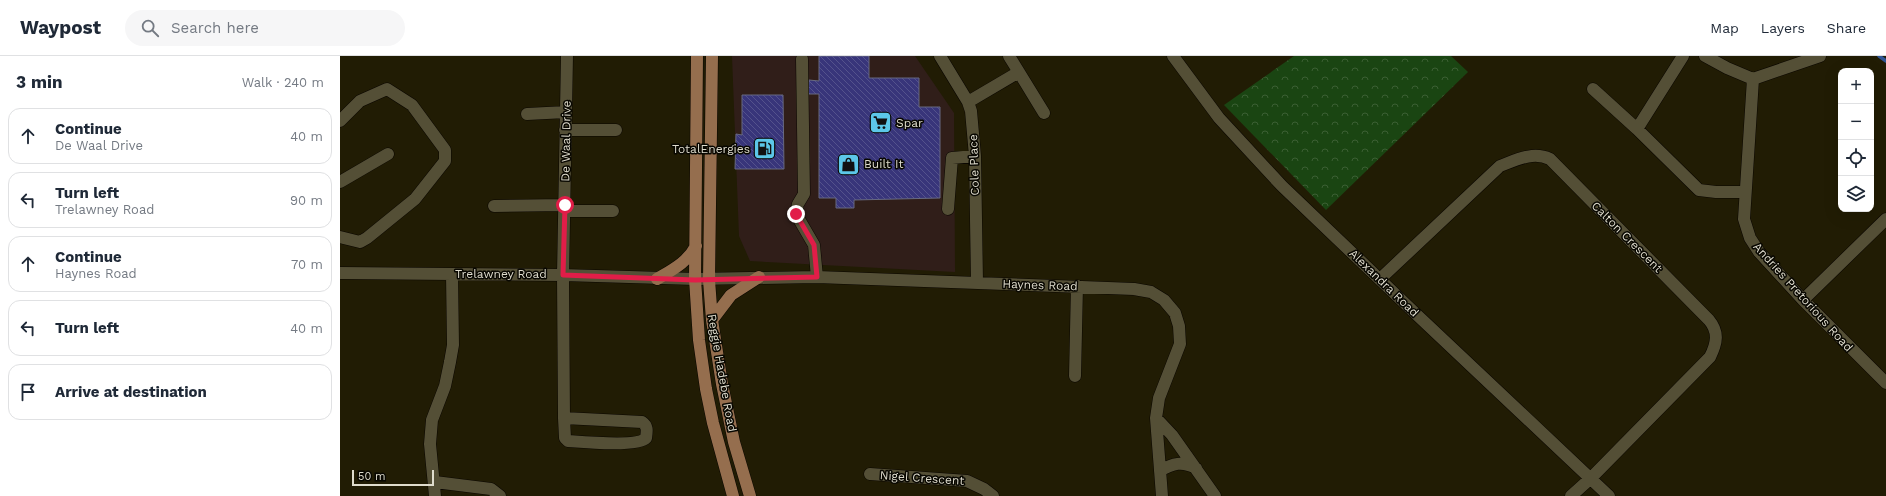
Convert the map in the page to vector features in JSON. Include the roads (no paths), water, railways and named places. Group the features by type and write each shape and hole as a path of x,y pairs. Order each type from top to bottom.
{"main road":[{"name":"Reggie Hadebe Road","path":"697,56 695,280 699,340 706,389 718,447 733,496"},
{"name":"Reggie Hadebe Road","path":"712,56 709,280 712,320 722,384 734,442 750,496"},
{"path":"657,279 685,261 696,246"},
{"path":"712,320 731,295 759,277"}],"street":[{"name":"De Waal Drive","path":"564,418 642,422 646,426 647,430 646,438 642,442 618,443 568,441 565,438 564,418 563,275 567,56"},
{"name":"Cole Place","path":"940,56 968,102 971,111 975,156 976,282"},
{"path":"1009,56 1044,113"},
{"path":"1637,128 1683,56"},
{"path":"1705,56 1727,68 1753,79 1820,56"},
{"name":"Alexandra Road","path":"1177,57 1219,118 1282,186 1609,496"},
{"path":"802,59 804,194 798,204 796,214 814,245 817,277"},
{"path":"968,102 1019,72"},
{"name":"Andries Pretorious Road","path":"1753,79 1744,219 1750,238 1759,252 1803,300 1886,383"},
{"path":"340,121 360,101 387,89 412,105 445,150 445,161 415,199 367,238 360,242 340,237"},
{"path":"1593,89 1637,128 1699,190 1716,192 1745,192"},
{"path":"527,114 566,112"},
{"path":"565,130 616,130"},
{"path":"340,182 388,154"},
{"name":"Calton Crescent","path":"1380,279 1500,166 1524,157 1536,155 1550,159 1709,320 1714,326 1717,337 1710,357 1591,478 1571,496"},
{"path":"948,209 952,158 975,156"},
{"path":"494,206 613,211"},
{"path":"1803,300 1886,219"},
{"name":"Trelawney Road","path":"340,273 563,275 709,280"},
{"path":"435,496 435,482 430,444 432,420 445,386 450,362 452,345 452,274"},
{"name":"Haynes Road","path":"709,280 759,277 817,277 1077,286 1134,289 1151,292 1164,300 1175,313 1179,326 1180,344 1159,398 1156,418 1162,496"},
{"path":"1074,376 1077,286"},
{"path":"1156,418 1172,435 1215,496"},
{"path":"1160,471 1174,464 1187,463 1196,468"},
{"name":"Nigel Crescent","path":"870,474 967,481 984,489 993,496"},
{"path":"435,482 491,489 500,496"}],"waterway":[{"path":"1879,56 1886,61"}],"place":[{"name":"Spar","path":"880,123"},
{"name":"TotalEnergies","path":"765,149"},
{"name":"Built It","path":"849,164"}]}
